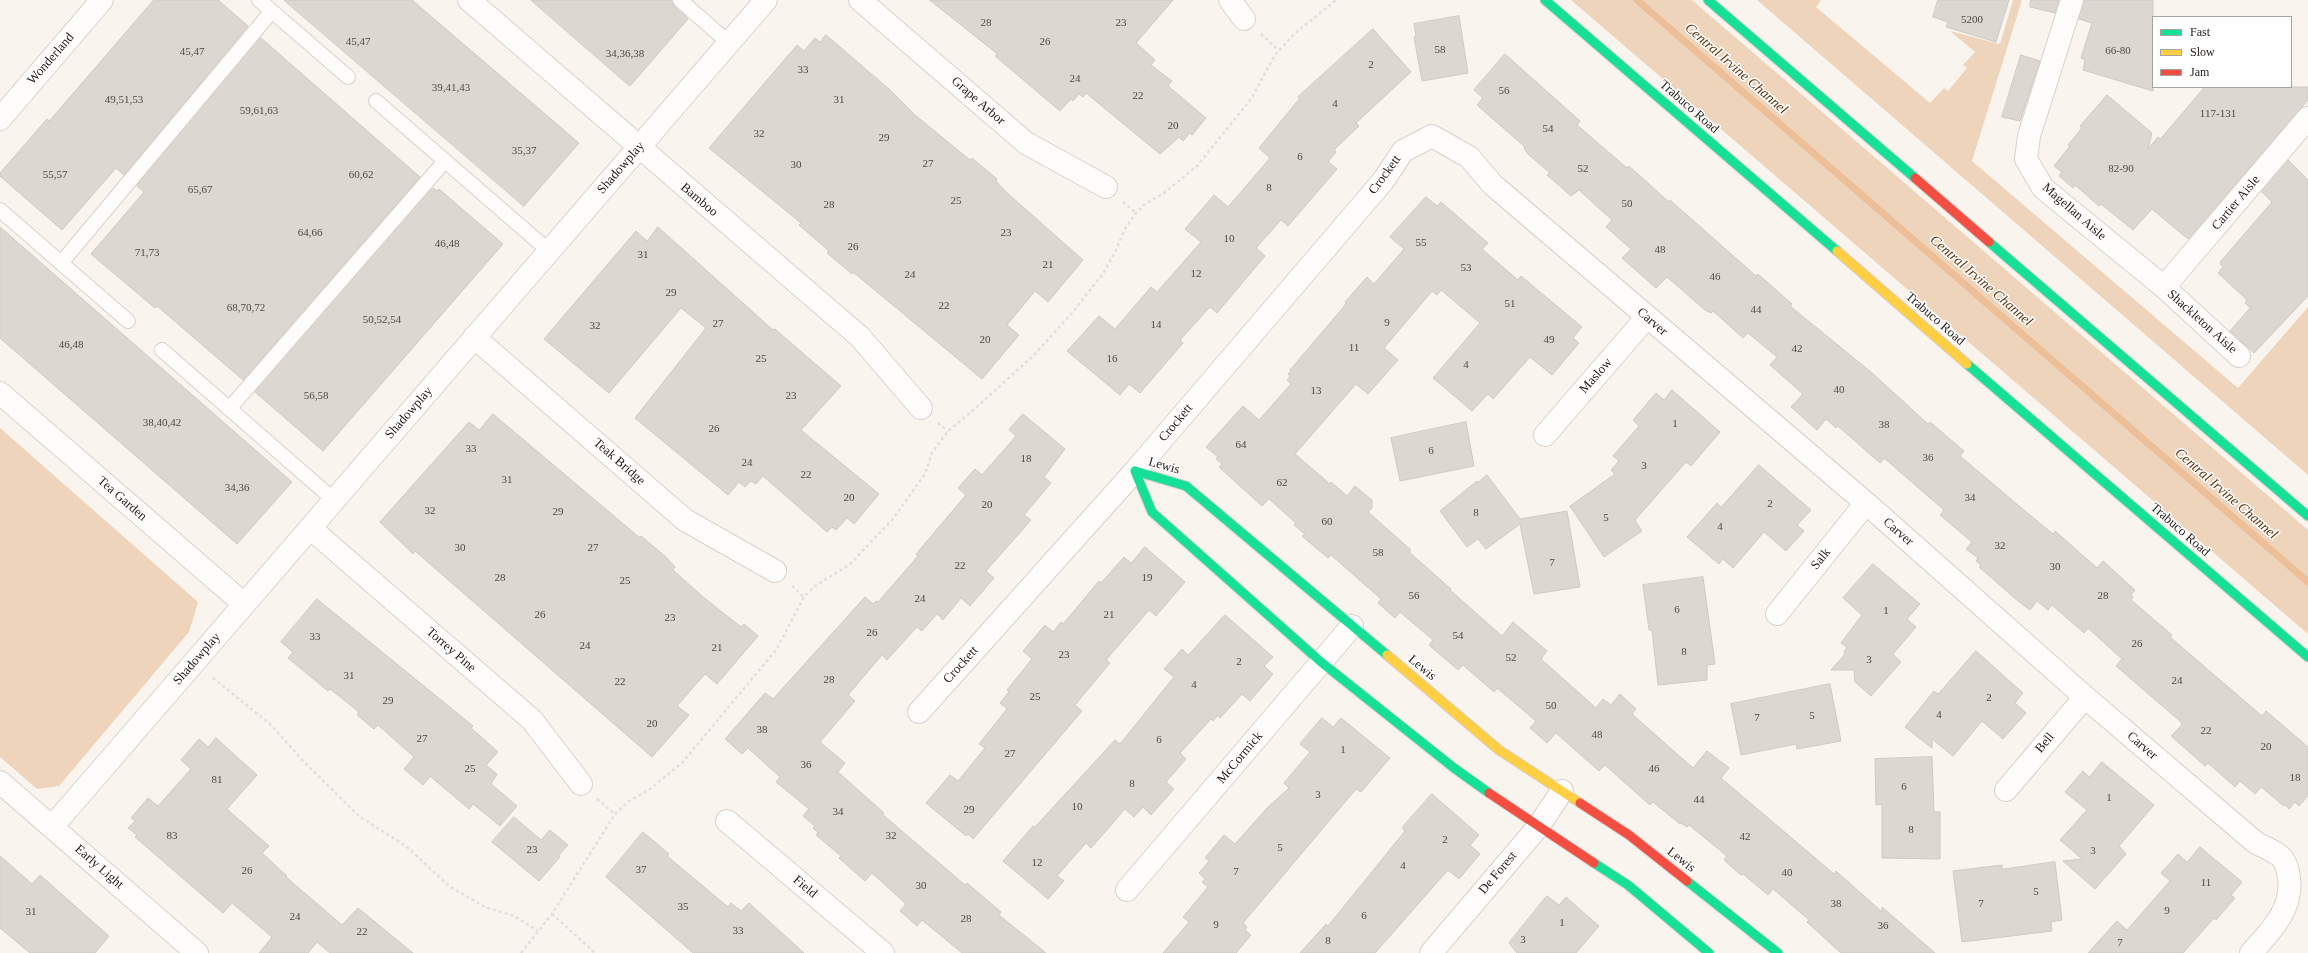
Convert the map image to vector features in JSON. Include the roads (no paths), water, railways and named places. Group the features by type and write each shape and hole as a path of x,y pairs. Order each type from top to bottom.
{"main road":[{"name":"Trabuco Road","path":"1545,0 2308,657"},
{"path":"1708,0 2308,516"},
{"name":"Lewis","path":"1135,471 1186,486 1499,750 1629,836 1778,953"},
{"name":"Lewis","path":"1135,471 1152,512 1321,662 1454,768 1538,827 1628,885 1709,953"}],"street":[{"name":"Bamboo","path":"469,0 638,148 860,336 921,408"},
{"name":"Shadowplay","path":"52,826 766,0"},
{"name":"Grape Arbor","path":"860,0 1026,143 1106,187"},
{"path":"1230,0 1244,19"},
{"name":"Magellan Aisle","path":"2072,0 2029,136 2026,159 2043,188 2164,287"},
{"name":"Wonderland","path":"0,119 93,3"},
{"name":"Cartier Aisle","path":"2164,287 2308,118"},
{"name":"Carver","path":"1432,136 1469,157 1493,184 1647,318 1866,503 2085,696 2255,842 2281,856 2287,867 2290,881 2285,910 2268,934 2251,953"},
{"name":"Crockett","path":"919,712 1135,471 1383,181 1403,151 1432,136"},
{"name":"Shackleton Aisle","path":"2164,287 2239,356"},
{"name":"Maslow","path":"1545,436 1647,318"},
{"name":"Teak Bridge","path":"474,338 685,520 775,571"},
{"name":"Tea Garden","path":"0,393 244,604"},
{"name":"Salk","path":"1777,614 1866,503"},
{"name":"Torrey Pine","path":"310,528 532,720 581,784"},
{"name":"McCormick","path":"1127,890 1352,626"},
{"name":"Bell","path":"2006,790 2085,696"},
{"name":"Early Light","path":"0,782 197,953"},
{"name":"De Forest","path":"1431,953 1538,827 1562,791"},
{"name":"Field","path":"727,821 883,953"}],"lane":[{"path":"259,0 348,77"},
{"path":"680,0 729,42"},
{"path":"61,263 272,11"},
{"path":"376,101 549,251"},
{"path":"229,409 445,161"},
{"path":"0,210 128,321"},
{"path":"162,350 334,500"}],"waterway":[{"name":"Central Irvine Channel","path":"1637,0 2308,582"}]}
